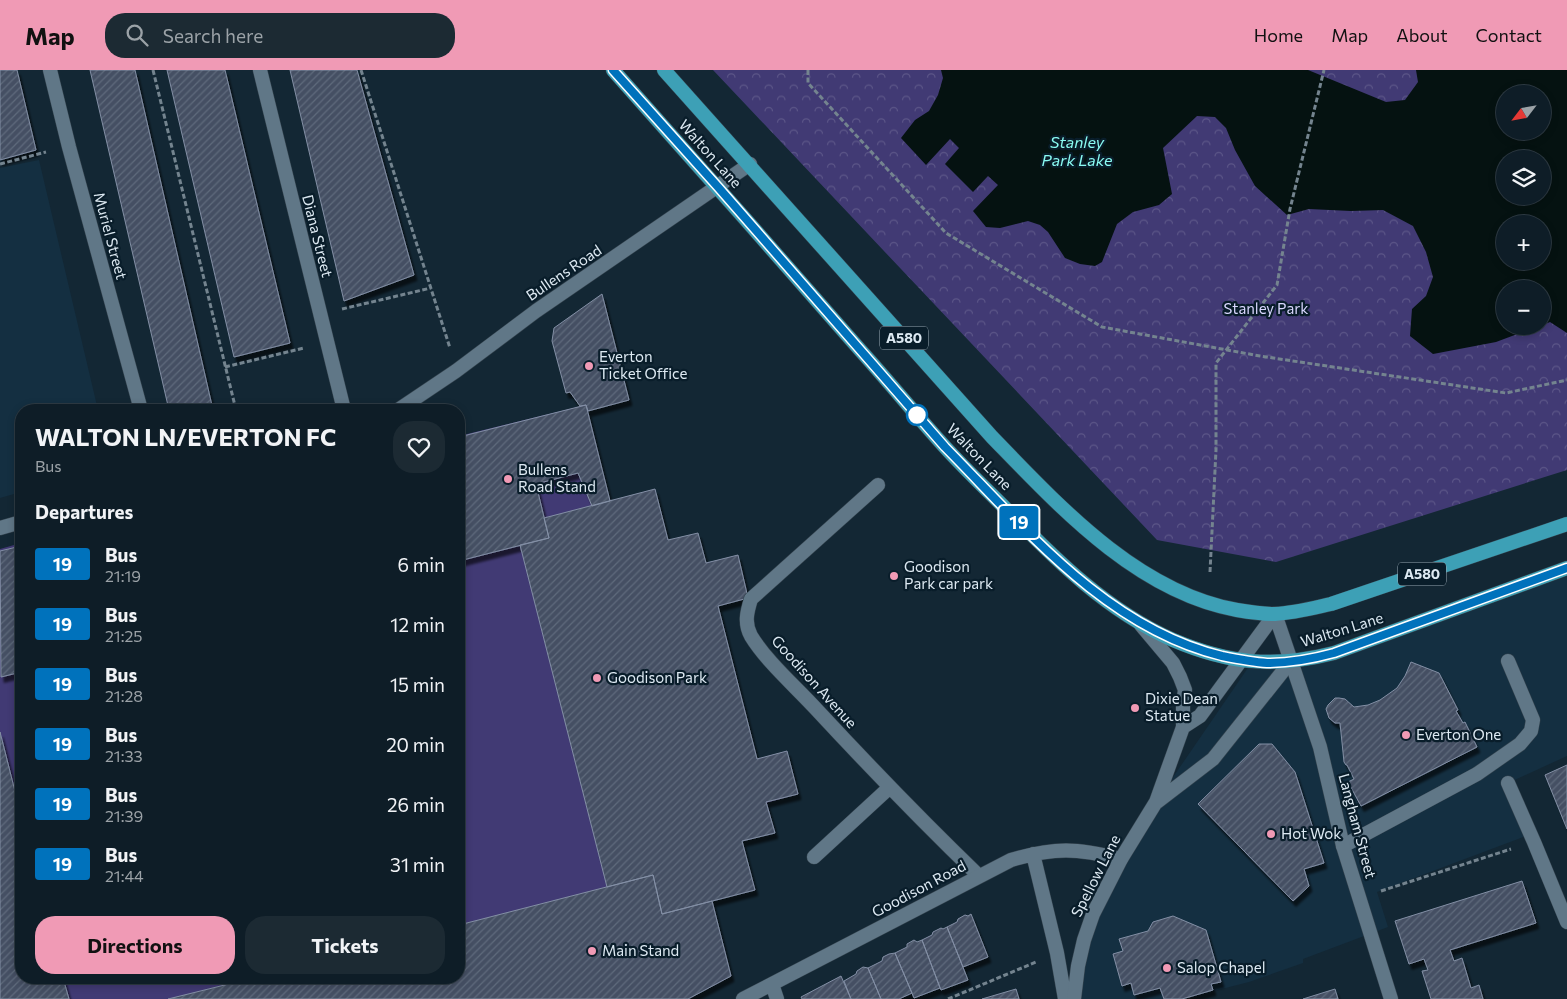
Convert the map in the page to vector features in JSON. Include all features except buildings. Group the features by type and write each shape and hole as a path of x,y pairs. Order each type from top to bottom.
{"highway":[{"name":"Walton Lane","path":"613,70 718,187 951,454 1076,577 1109,602 1172,639 1202,651 1240,660 1268,663 1310,659 1334,653 1567,568"},
{"name":"Walton Lane","path":"664,70 992,437 1043,489 1104,545 1136,567 1192,597 1230,608 1253,612 1274,614 1304,610 1331,604 1567,524"}],"street":[{"name":"Muriel Street","path":"50,70 69,147 139,404"},
{"name":"Diana Street","path":"260,70 342,404"},
{"name":"Bullens Road","path":"407,404 456,371 536,311 750,164"},
{"name":"Goodison Avenue","path":"878,485 751,599 746,616 750,634 765,655 923,822 979,876"},
{"path":"0,528 15,524"},
{"path":"1183,727 1200,716 1274,614"},
{"name":"Langham Street","path":"1274,614 1320,747 1343,846 1391,999"},
{"path":"1137,620 1173,663 1180,676 1185,690 1183,727"},
{"name":"Spellow Lane","path":"1156,802 1213,759 1291,661"},
{"path":"1343,846 1477,774 1520,744 1531,731 1533,720 1508,661"},
{"name":"Spellow Lane","path":"1074,999 1078,966 1093,914 1121,860 1156,802 1183,727"},
{"path":"1508,783 1567,922"},
{"path":"814,857 890,787"},
{"name":"Goodison Road","path":"743,999 1011,860 1033,854 1071,850 1092,852 1121,860"},
{"name":"Spellow Lane","path":"1033,854 1057,953 1065,999"},
{"path":"772,984 778,999"}],"path":[{"path":"154,70 234,404"},
{"path":"361,70 432,288 456,371"},
{"path":"808,70 808,83 946,233 1102,327 1225,350 1506,393 1567,380"},
{"path":"1210,572 1216,450 1216,363 1276,285 1292,200 1324,70"},
{"path":"0,164 69,147"},
{"path":"320,315 432,288"},
{"path":"225,367 327,342"},
{"path":"1359,898 1534,842"},
{"path":"948,999 1057,953"}],"shaded area":[{"path":"39,160 97,404 15,404 15,494 0,498 0,168"},
{"path":"1564,569 1567,576 1567,756 1508,783 1531,834 1377,892 1388,927 1303,959 1303,963 1249,982 1182,999 1074,999 1084,940 1156,802 1252,662 1291,661"}],"green space":[{"name":"Stanley Park","path":"713,70 1567,70 1567,470 1276,562 1157,540"},
{"name":"Goodison Park","path":"586,405 610,501 655,489 668,540 706,563 738,555 748,598 718,606 757,759 787,751 798,794 767,803 775,833 742,841 755,890 712,901 731,976 688,999 0,999 0,549 15,545 15,984 465,984 465,435"}],"water":[{"name":"Stanley Park Lake","path":"941,70 1308,70 1386,102 1405,100 1418,82 1416,70 1567,70 1567,333 1551,323 1551,280 1496,280 1496,335 1515,335 1496,342 1433,354 1410,336 1412,309 1426,296 1433,277 1426,252 1413,226 1383,210 1309,209 1287,215 1255,186 1235,150 1226,128 1215,117 1197,116 1163,148 1172,194 1159,205 1133,212 1117,224 1102,262 1095,266 1080,264 1065,258 1048,232 1040,225 1028,221 1000,228 986,227 973,211 998,185 988,176 973,192 945,164 959,148 950,139 926,165 901,138 915,120 929,111 938,95 943,78"}],"bus line":[{"name":"19","path":"613,70 945,447 1076,577 1109,602 1172,639 1202,651 1252,662 1268,663 1310,659 1334,653 1567,568"}],"place":[{"name":"Everton Ticket Office","path":"589,366"},
{"name":"Bullens Road Stand","path":"508,479"},
{"name":"Goodison Park car park","path":"894,576"},
{"name":"Goodison Park","path":"597,678"},
{"name":"Dixie Dean Statue","path":"1135,708"},
{"name":"Everton One","path":"1406,735"},
{"name":"Hot Wok","path":"1271,834"},
{"name":"Main Stand","path":"592,951"},
{"name":"Salop Chapel","path":"1167,968"}]}
